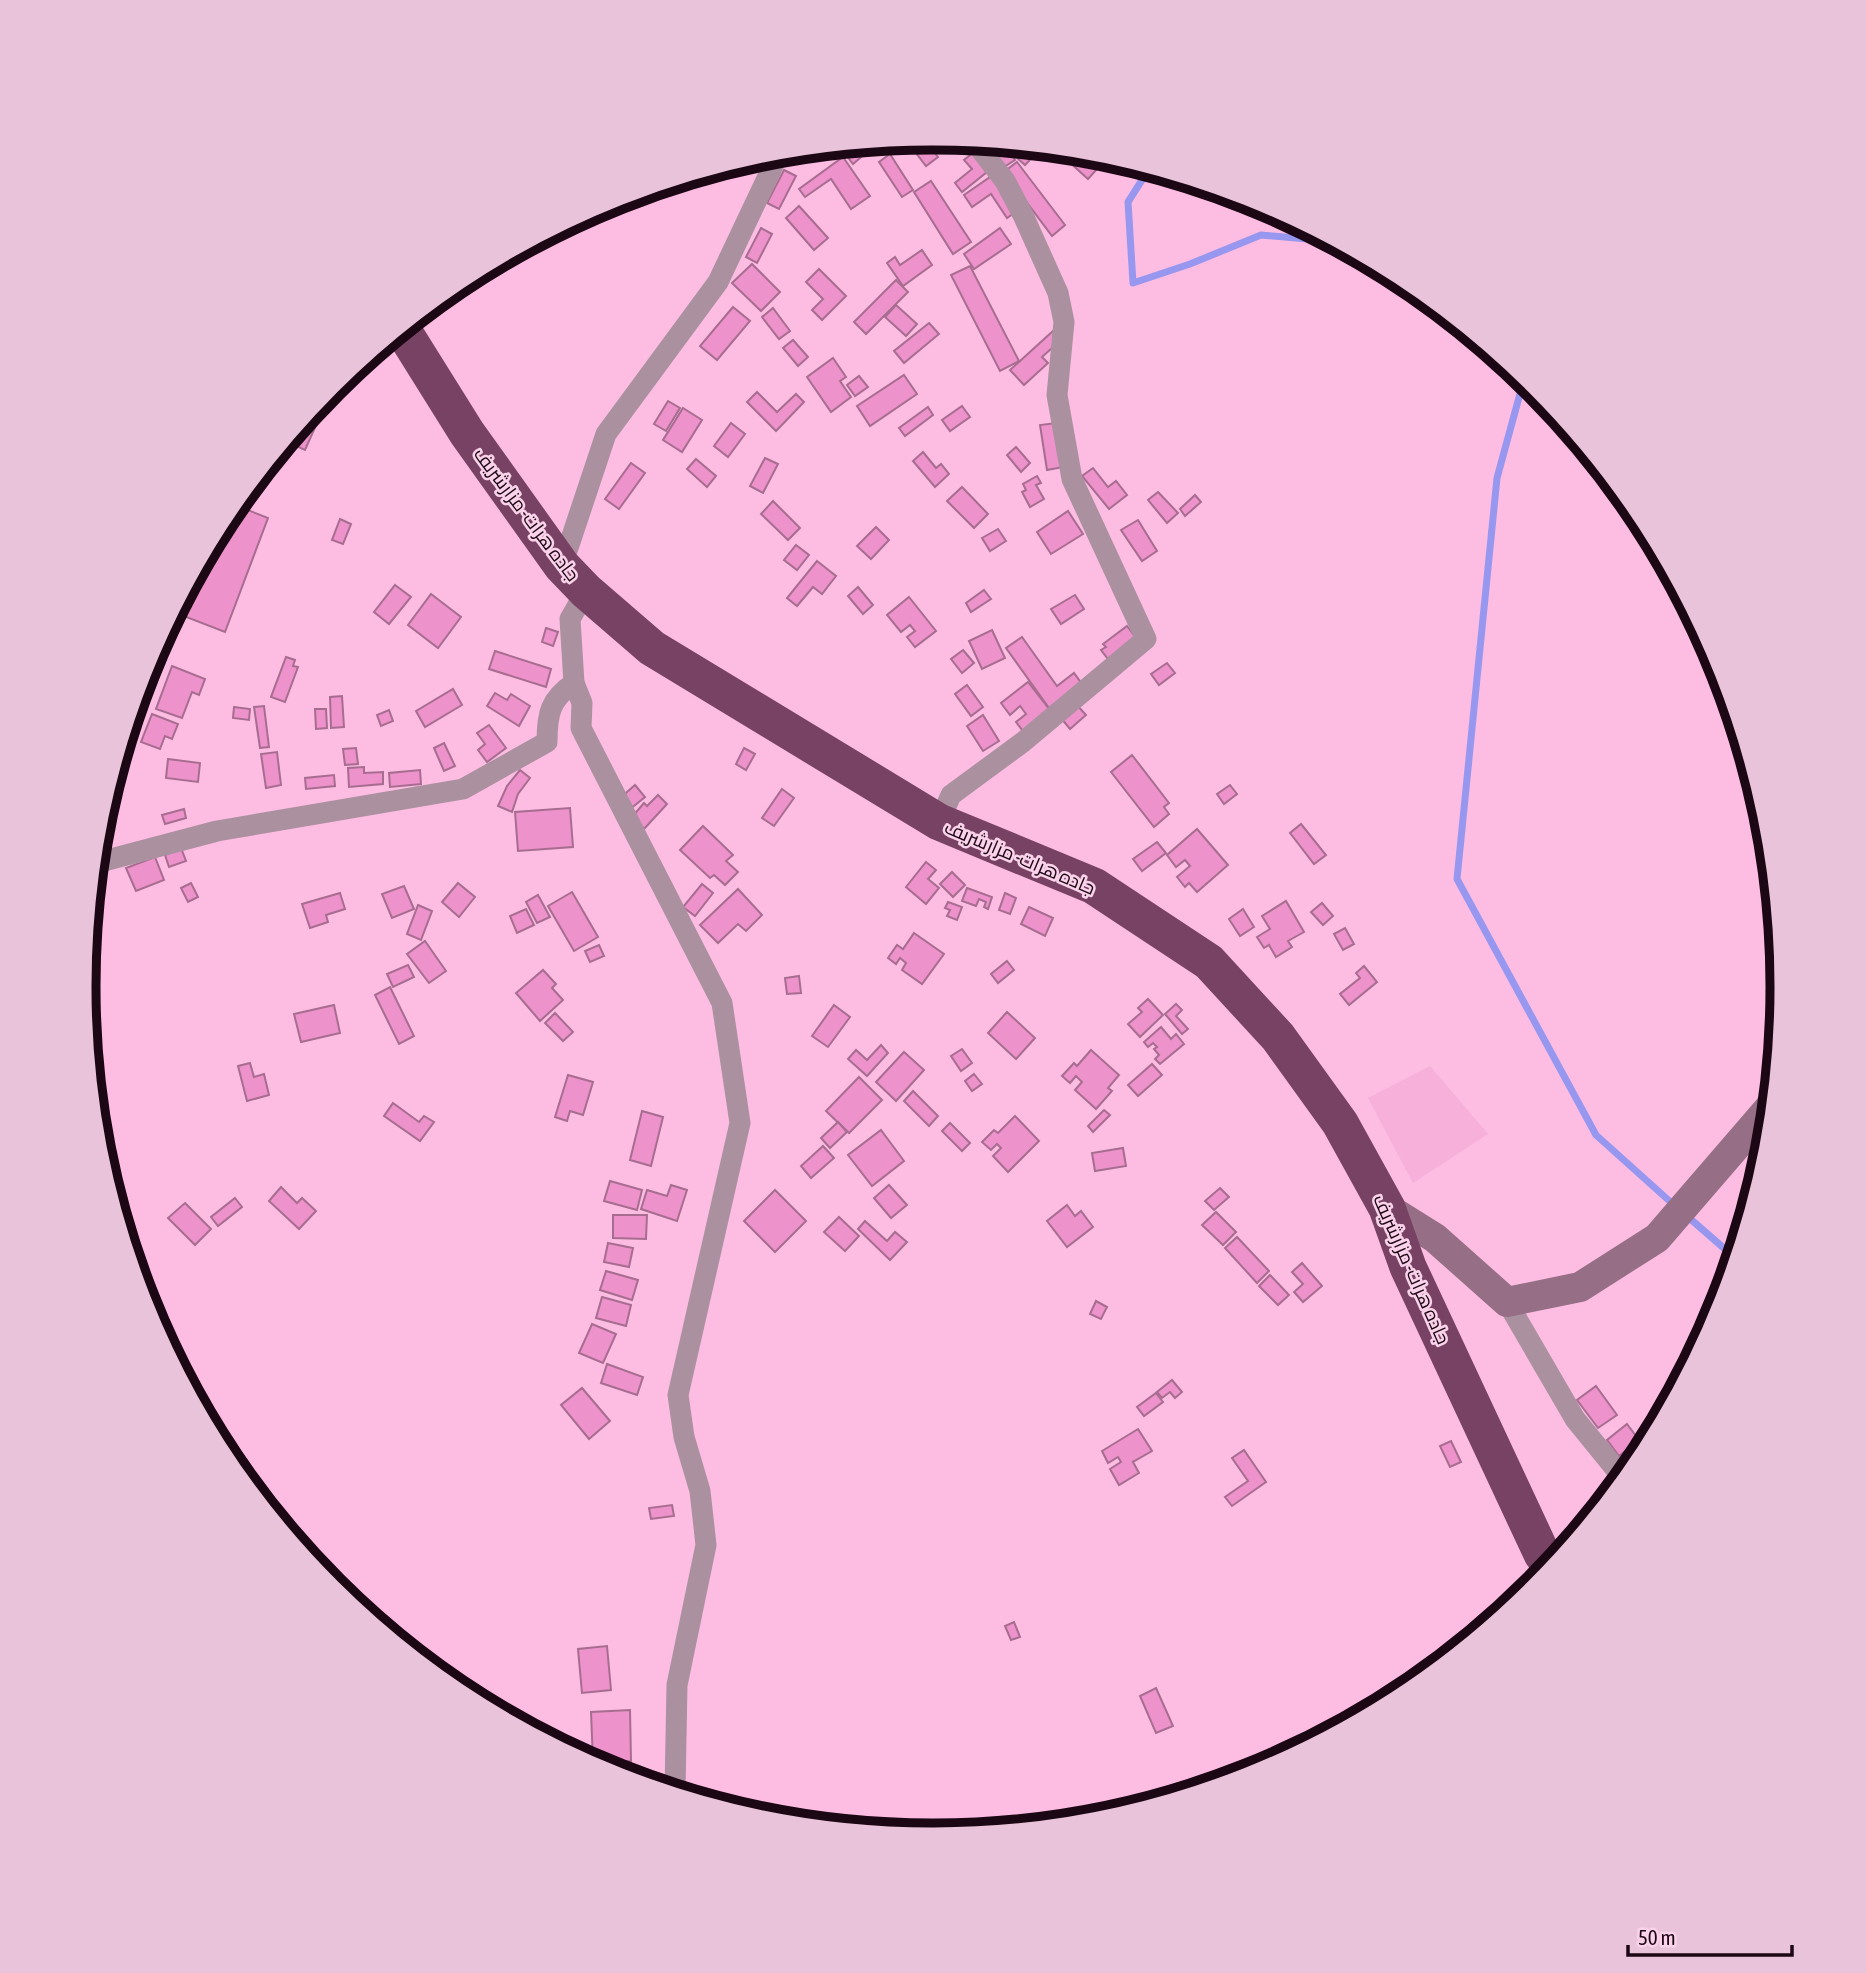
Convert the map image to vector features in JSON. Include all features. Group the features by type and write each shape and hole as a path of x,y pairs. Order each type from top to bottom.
{"highway":[{"name":"جاده هرات- مزارشریف","path":"407,337 467,433 574,579 652,648 939,822 1094,887 1209,962 1278,1037 1339,1123 1387,1208 1409,1267 1492,1451 1544,1557"}],"street":[{"path":"939,822 951,795 1023,742 1146,639 1072,479 1057,395 1065,323 1058,293 1005,181 983,152"},
{"path":"674,1782 677,1685 706,1545 700,1491 684,1437 678,1395 740,1123 722,1003 581,728 582,703 574,683 570,619 574,579 606,434 718,282 773,165"},
{"path":"106,860 217,831 463,789 547,742 547,723 558,694 574,683"},
{"path":"1507,1301 1580,1287 1657,1238 1759,1120"},
{"path":"1387,1208 1436,1238 1507,1301 1575,1419 1616,1469"}],"shaded area":[{"path":"1430,1066 1488,1134 1413,1183 1368,1098"}],"building":[{"path":"932,150 938,157 926,166 914,151"},
{"path":"975,152 980,152 992,168 962,192 955,183 972,169 964,160"},
{"path":"993,152 1012,154 1015,160 1001,169"},
{"path":"866,153 853,164 846,155"},
{"path":"890,154 913,190 902,197 879,162"},
{"path":"1018,155 1033,156 1025,165 1016,157"},
{"path":"843,157 870,196 851,209 831,179 805,197 799,189"},
{"path":"1069,161 1091,165 1096,170 1088,179"},
{"path":"1017,162 1065,225 1052,236 1004,172"},
{"path":"784,170 796,176 779,209 767,203"},
{"path":"993,175 1017,211 1007,218 991,194 972,207 964,195"},
{"path":"931,181 971,242 953,254 914,192"},
{"path":"799,206 828,238 814,250 786,218"},
{"path":"761,228 772,234 757,263 746,257"},
{"path":"1000,228 1011,244 974,269 964,254"},
{"path":"922,250 932,265 903,286 887,263 895,257 900,265"},
{"path":"752,264 780,292 761,311 732,283"},
{"path":"970,266 1019,361 1000,371 951,275"},
{"path":"819,269 846,296 822,320 812,310 823,299 806,282"},
{"path":"896,280 908,292 866,334 854,322"},
{"path":"896,305 917,324 906,336 885,317"},
{"path":"733,307 750,321 717,360 700,346"},
{"path":"773,308 790,331 779,339 762,317"},
{"path":"929,323 939,334 904,363 894,351"},
{"path":"1053,331 1061,340 1042,357 1048,363 1024,385 1010,370"},
{"path":"793,340 808,357 798,366 783,348"},
{"path":"833,358 846,377 840,381 851,397 831,412 807,377"},
{"path":"904,375 917,394 870,426 857,406"},
{"path":"859,376 868,387 855,396 847,385"},
{"path":"757,392 777,412 796,394 804,402 776,431 747,402"},
{"path":"668,401 680,408 666,431 654,424"},
{"path":"962,406 970,417 950,431 942,420"},
{"path":"928,407 933,415 905,436 899,428"},
{"path":"683,408 702,420 682,452 663,440"},
{"path":"319,419 305,450 295,446"},
{"path":"731,423 745,434 728,457 714,446"},
{"path":"1056,423 1063,467 1047,470 1040,425"},
{"path":"1016,447 1030,463 1021,472 1007,455"},
{"path":"923,452 936,468 941,464 949,474 935,487 913,461"},
{"path":"765,458 778,464 763,493 750,486"},
{"path":"696,459 716,476 707,487 687,469"},
{"path":"631,463 645,473 619,509 605,499"},
{"path":"1093,468 1108,487 1116,481 1127,495 1109,509 1082,476"},
{"path":"1037,476 1041,483 1036,485 1044,499 1030,507 1022,492 1026,490 1023,484"},
{"path":"962,487 988,514 974,528 947,501"},
{"path":"1158,492 1178,513 1167,523 1148,500"},
{"path":"1195,495 1201,502 1185,516 1180,509"},
{"path":"773,501 800,528 788,540 761,514"},
{"path":"246,509 268,518 225,632 183,616 208,568"},
{"path":"1068,511 1083,534 1051,554 1037,532"},
{"path":"340,519 351,524 343,544 332,540"},
{"path":"1138,520 1157,551 1142,561 1121,530"},
{"path":"876,527 889,540 871,559 857,546"},
{"path":"998,529 1006,541 990,551 982,538"},
{"path":"796,545 809,555 797,570 784,560"},
{"path":"817,561 836,576 822,594 813,587 797,606 787,598"},
{"path":"395,585 411,597 389,624 374,612"},
{"path":"858,587 873,605 863,614 848,596"},
{"path":"984,590 991,599 971,612 966,603"},
{"path":"431,594 461,617 438,648 408,625"},
{"path":"1075,595 1084,609 1061,624 1051,609"},
{"path":"909,597 936,631 915,647 907,637 915,631 910,625 901,632 887,615"},
{"path":"1127,626 1136,638 1108,659 1101,650 1106,647 1103,644"},
{"path":"546,628 558,632 553,646 542,642"},
{"path":"992,630 1005,658 982,669 969,641"},
{"path":"1022,637 1057,686 1074,673 1082,684 1049,708 1006,648"},
{"path":"963,650 974,663 962,673 951,659"},
{"path":"495,651 551,669 546,687 489,669"},
{"path":"286,657 295,660 293,666 298,667 285,702 271,697"},
{"path":"1167,663 1175,673 1159,685 1151,674"},
{"path":"172,666 205,679 199,695 192,692 182,718 156,709"},
{"path":"1028,682 1053,714 1026,735 1016,722 1026,714 1020,706 1010,715 1001,703"},
{"path":"967,685 983,707 971,716 955,694"},
{"path":"453,689 462,705 425,727 416,711"},
{"path":"495,693 507,700 511,694 530,706 519,726 487,706"},
{"path":"342,696 344,727 331,728 330,697"},
{"path":"1076,704 1086,715 1070,729 1061,718"},
{"path":"264,706 269,747 260,748 254,707"},
{"path":"234,707 250,709 249,720 233,718"},
{"path":"315,709 326,709 327,728 316,729"},
{"path":"389,710 393,721 381,726 377,715"},
{"path":"152,714 178,724 172,739 165,736 160,749 141,742"},
{"path":"983,715 999,741 983,751 967,726"},
{"path":"489,725 506,748 487,762 478,750 485,744 477,733"},
{"path":"444,743 455,766 444,771 434,748"},
{"path":"356,748 358,764 345,765 343,749"},
{"path":"744,748 755,754 746,770 736,764"},
{"path":"277,752 281,785 266,788 261,754"},
{"path":"1132,755 1169,803 1164,807 1169,814 1154,827 1111,772"},
{"path":"168,759 200,763 198,782 166,778"},
{"path":"364,767 364,773 383,772 383,784 349,787 348,768"},
{"path":"420,770 421,784 390,787 389,773"},
{"path":"520,770 530,778 518,794 512,812 498,806 507,786"},
{"path":"334,775 335,786 306,789 305,778"},
{"path":"635,785 645,797 629,810 619,799"},
{"path":"1230,785 1237,794 1224,804 1217,794"},
{"path":"782,789 794,798 774,826 762,818"},
{"path":"658,795 667,804 644,829 632,817 644,803 647,806"},
{"path":"570,808 573,847 518,851 515,812"},
{"path":"184,809 186,818 165,824 162,815"},
{"path":"1301,824 1326,855 1314,864 1290,833"},
{"path":"703,826 733,855 726,861 738,872 725,885 714,875 710,878 680,850"},
{"path":"1197,829 1228,865 1197,892 1189,883 1185,887 1177,877 1190,866 1185,860 1176,867 1167,855"},
{"path":"1157,842 1166,853 1142,871 1133,859"},
{"path":"181,848 186,861 169,867 165,855"},
{"path":"155,857 164,880 136,891 126,868"},
{"path":"926,862 936,870 928,879 939,888 926,904 906,887"},
{"path":"952,872 965,885 953,897 940,884"},
{"path":"191,883 198,897 188,902 181,888"},
{"path":"458,883 475,897 459,917 442,902"},
{"path":"702,884 713,893 695,916 683,907"},
{"path":"404,886 414,909 392,918 382,894"},
{"path":"967,888 992,897 988,909 984,907 986,902 979,899 976,906 962,901"},
{"path":"738,889 762,915 746,931 738,924 718,943 700,925"},
{"path":"572,892 598,937 574,951 548,906"},
{"path":"340,893 345,909 326,915 328,922 310,928 302,904"},
{"path":"1005,893 1016,898 1010,914 999,910"},
{"path":"538,895 550,917 537,923 526,902"},
{"path":"1286,901 1304,932 1288,941 1292,947 1276,957 1269,945 1264,948 1257,937 1270,929 1262,916"},
{"path":"948,902 962,907 957,920 947,916 950,910 945,908"},
{"path":"1322,903 1333,916 1323,925 1311,912"},
{"path":"418,905 432,911 421,940 407,934"},
{"path":"1029,907 1053,918 1045,936 1021,924"},
{"path":"526,909 534,925 517,933 510,916"},
{"path":"1243,909 1254,927 1240,936 1229,919"},
{"path":"1345,928 1354,944 1343,950 1334,934"},
{"path":"914,933 944,954 922,984 902,970 906,963 900,958 896,964 888,958 897,945 903,949"},
{"path":"425,941 446,971 429,983 407,954"},
{"path":"599,945 604,956 590,962 585,951"},
{"path":"1007,961 1014,970 998,983 991,974"},
{"path":"408,965 414,977 393,987 387,974"},
{"path":"1364,966 1377,982 1349,1005 1340,994 1360,978 1356,973"},
{"path":"543,970 556,984 552,988 563,1000 540,1021 516,993"},
{"path":"799,976 801,993 787,994 785,978"},
{"path":"390,987 414,1036 399,1044 375,995"},
{"path":"1148,999 1163,1015 1140,1037 1128,1024 1142,1012 1138,1008"},
{"path":"1176,1004 1182,1010 1176,1016 1188,1029 1182,1034 1165,1014"},
{"path":"334,1005 340,1033 301,1042 294,1014"},
{"path":"834,1005 850,1017 828,1047 812,1036"},
{"path":"1007,1012 1035,1038 1016,1059 988,1033"},
{"path":"555,1013 573,1032 563,1041 545,1023"},
{"path":"1161,1027 1171,1039 1176,1034 1184,1044 1160,1064 1155,1059 1159,1055 1154,1049 1157,1047 1153,1043 1148,1047 1144,1042"},
{"path":"881,1045 888,1053 867,1076 848,1059 856,1050 867,1060"},
{"path":"962,1049 972,1063 961,1071 951,1056"},
{"path":"1091,1050 1119,1075 1108,1088 1112,1091 1096,1109 1075,1090 1082,1082 1076,1076 1070,1083 1062,1076 1074,1063 1077,1066"},
{"path":"904,1052 924,1070 896,1101 876,1082"},
{"path":"250,1063 254,1077 264,1074 269,1095 247,1101 238,1066"},
{"path":"1152,1064 1162,1075 1138,1096 1128,1085"},
{"path":"974,1074 982,1084 972,1091 965,1081"},
{"path":"568,1075 593,1082 583,1115 570,1111 567,1121 555,1117"},
{"path":"859,1077 882,1100 849,1133 826,1111"},
{"path":"913,1091 938,1116 929,1126 904,1101"},
{"path":"393,1103 419,1122 424,1116 434,1122 420,1141 384,1116"},
{"path":"1104,1110 1110,1115 1093,1132 1088,1126"},
{"path":"642,1111 663,1117 651,1166 630,1160"},
{"path":"1015,1116 1039,1141 1008,1172 993,1156 1001,1148 997,1144 991,1150 982,1142 994,1130 998,1133"},
{"path":"838,1122 847,1132 830,1148 821,1138"},
{"path":"950,1123 970,1143 962,1151 942,1131"},
{"path":"881,1130 904,1161 872,1186 848,1155"},
{"path":"823,1146 834,1158 811,1178 801,1166"},
{"path":"1123,1148 1126,1166 1095,1171 1092,1153"},
{"path":"610,1181 642,1190 637,1210 604,1201"},
{"path":"671,1185 687,1190 677,1221 641,1209 647,1190 667,1196"},
{"path":"889,1185 907,1205 891,1218 874,1198"},
{"path":"281,1187 297,1203 302,1198 316,1211 299,1229 269,1201"},
{"path":"1220,1188 1229,1197 1214,1210 1205,1201"},
{"path":"775,1190 806,1221 775,1252 744,1221"},
{"path":"235,1198 242,1207 218,1226 211,1217"},
{"path":"185,1203 211,1229 195,1245 168,1218"},
{"path":"1067,1205 1075,1216 1081,1211 1093,1227 1067,1247 1047,1221"},
{"path":"1216,1212 1236,1232 1223,1245 1202,1225"},
{"path":"613,1215 647,1215 646,1239 613,1238"},
{"path":"839,1217 859,1236 845,1251 824,1232"},
{"path":"865,1221 887,1241 895,1232 907,1242 890,1260 858,1229"},
{"path":"1237,1237 1269,1271 1257,1283 1225,1248"},
{"path":"608,1243 633,1248 629,1267 604,1262"},
{"path":"1302,1263 1322,1286 1303,1302 1294,1292 1303,1284 1292,1272"},
{"path":"606,1271 638,1280 632,1300 600,1290"},
{"path":"1270,1275 1289,1295 1278,1305 1259,1286"},
{"path":"602,1297 631,1305 626,1326 596,1318"},
{"path":"1096,1301 1107,1307 1101,1319 1090,1314"},
{"path":"592,1324 616,1334 603,1363 579,1353"},
{"path":"607,1364 643,1377 637,1395 601,1383"},
{"path":"1172,1380 1182,1392 1175,1398 1170,1392 1162,1398 1157,1392"},
{"path":"1596,1386 1617,1415 1598,1428 1577,1400"},
{"path":"582,1388 610,1421 589,1439 561,1405"},
{"path":"1156,1393 1163,1402 1144,1416 1137,1407"},
{"path":"1627,1424 1637,1438 1619,1456 1607,1440"},
{"path":"1138,1429 1152,1451 1133,1462 1139,1473 1119,1485 1110,1469 1121,1462 1118,1457 1108,1463 1102,1451"},
{"path":"1451,1441 1461,1462 1450,1467 1440,1446"},
{"path":"1244,1450 1266,1482 1232,1506 1225,1497 1248,1481 1232,1458"},
{"path":"672,1505 674,1516 651,1519 649,1508"},
{"path":"1014,1622 1020,1637 1011,1640 1005,1626"},
{"path":"607,1646 611,1690 582,1693 578,1649"},
{"path":"1156,1688 1173,1726 1156,1733 1140,1696"},
{"path":"630,1710 631,1761 617,1761 593,1751 591,1712"}],"waterway":[{"path":"1144,177 1128,202 1133,283 1190,264 1261,235 1309,239"},
{"path":"1521,391 1497,478 1457,879 1596,1135 1675,1206"},
{"path":"1687,1216 1726,1250"}]}
